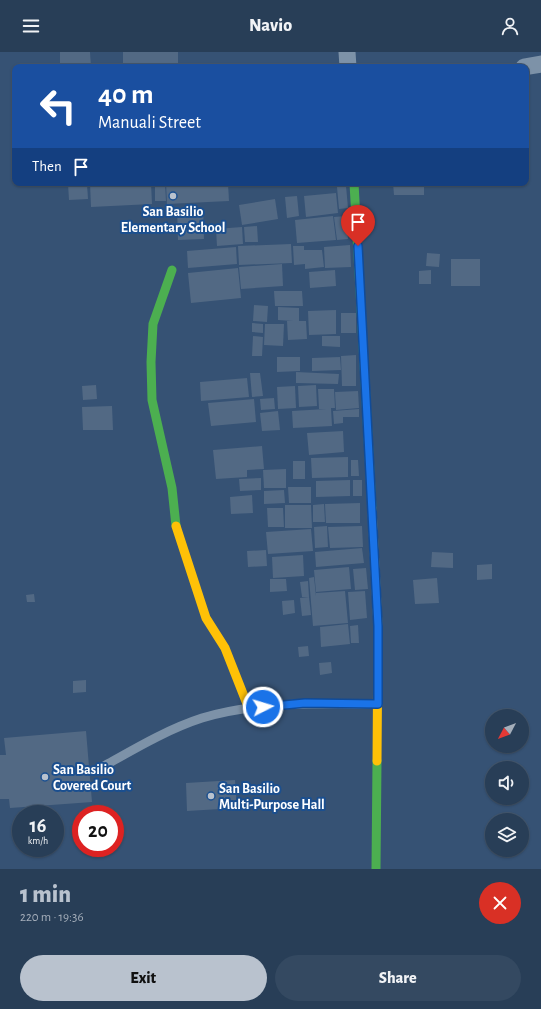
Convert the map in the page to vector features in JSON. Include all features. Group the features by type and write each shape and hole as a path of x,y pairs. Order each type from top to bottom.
{"street":[{"path":"347,52 348,64"},
{"path":"529,66 541,64"},
{"path":"354,186 378,626 376,869"},
{"path":"172,270 153,324 151,362 152,400 172,488 177,531 206,618 225,648 249,709"}],"lane":[{"path":"104,766 149,740 203,718 249,709 305,703 378,704"}],"building":[{"path":"60,52 90,52 91,64 60,64"},
{"path":"123,52 178,52 178,64 123,64"},
{"path":"68,186 87,186 88,199 69,200"},
{"path":"90,186 151,186 152,204 91,207"},
{"path":"155,186 165,186 166,201 155,201"},
{"path":"166,186 228,186 229,201 167,204"},
{"path":"346,186 348,208 339,209 337,187"},
{"path":"393,186 424,186 424,195 394,195"},
{"path":"336,193 338,213 306,217 304,196"},
{"path":"297,196 299,216 287,218 285,197"},
{"path":"275,199 278,219 242,225 239,205"},
{"path":"177,208 203,208 204,239 178,240"},
{"path":"333,216 336,240 297,243 295,220"},
{"path":"346,216 348,239 337,240 334,217"},
{"path":"257,226 258,242 245,242 244,227"},
{"path":"242,227 243,244 217,246 216,229"},
{"path":"291,244 292,263 239,265 238,246"},
{"path":"350,245 351,267 325,268 324,247"},
{"path":"293,246 304,246 304,250 322,250 324,267 305,269 305,264 294,265"},
{"path":"236,247 237,264 188,268 187,251"},
{"path":"427,253 440,254 439,267 426,266"},
{"path":"451,259 480,259 480,286 451,286"},
{"path":"282,264 283,286 241,289 239,267"},
{"path":"238,268 241,298 191,303 188,273"},
{"path":"335,270 336,286 310,288 309,272"},
{"path":"431,270 431,284 419,284 419,271"},
{"path":"274,291 302,291 303,306 275,306"},
{"path":"254,305 268,306 267,322 253,321"},
{"path":"278,307 299,308 299,321 306,321 307,339 288,340 287,321 293,321 278,320"},
{"path":"336,310 336,334 309,335 308,311"},
{"path":"341,313 356,313 356,333 341,333"},
{"path":"252,323 263,324 263,333 252,332"},
{"path":"265,324 284,324 283,346 264,345"},
{"path":"253,336 263,337 262,356 252,356"},
{"path":"322,336 340,336 340,347 322,346"},
{"path":"356,355 356,386 342,386 341,356"},
{"path":"277,357 300,357 300,371 277,372"},
{"path":"340,357 341,370 312,371 312,358"},
{"path":"296,372 339,374 338,384 296,383"},
{"path":"250,373 260,373 263,396 252,397"},
{"path":"247,378 249,397 201,401 200,382"},
{"path":"96,385 97,399 83,400 82,386"},
{"path":"316,385 317,406 299,407 298,386"},
{"path":"295,386 296,408 278,409 277,387"},
{"path":"318,389 334,389 335,408 331,408 332,426 293,428 292,411 326,409 319,409"},
{"path":"358,391 359,408 336,410 335,392"},
{"path":"274,398 275,409 261,410 260,399"},
{"path":"254,399 256,422 211,426 208,403"},
{"path":"112,406 113,430 83,430 82,407"},
{"path":"359,409 359,417 343,417 343,423 334,424 333,411"},
{"path":"278,411 280,430 262,431 260,413"},
{"path":"343,431 344,452 309,455 307,433"},
{"path":"262,446 264,469 247,470 247,477 216,479 213,450"},
{"path":"348,457 348,477 312,478 311,458"},
{"path":"351,460 358,460 359,476 351,476"},
{"path":"293,461 305,461 305,479 293,479"},
{"path":"286,469 286,488 264,488 263,470"},
{"path":"261,478 261,490 240,491 239,479"},
{"path":"350,480 350,496 316,497 316,481"},
{"path":"353,480 362,480 362,496 353,496"},
{"path":"288,487 311,487 311,503 289,503"},
{"path":"284,490 285,503 264,504 264,491"},
{"path":"252,495 253,513 231,514 230,497"},
{"path":"360,503 360,523 326,523 325,504"},
{"path":"324,504 325,522 313,522 313,505"},
{"path":"285,505 311,505 312,528 285,528"},
{"path":"267,508 283,508 284,527 268,527"},
{"path":"327,526 328,547 315,548 314,527"},
{"path":"362,526 363,547 330,548 328,527"},
{"path":"311,529 313,551 268,554 266,532"},
{"path":"362,548 364,563 316,567 315,552"},
{"path":"266,550 267,566 248,567 247,551"},
{"path":"432,552 453,553 453,568 431,567"},
{"path":"303,555 304,576 273,578 272,557"},
{"path":"492,564 492,579 477,580 477,565"},
{"path":"349,567 351,589 316,592 314,570"},
{"path":"366,568 368,589 355,590 353,569"},
{"path":"314,577 316,596 316,593 345,591 348,623 313,626 309,578"},
{"path":"437,578 439,603 415,604 413,580"},
{"path":"270,579 286,579 287,591 270,592"},
{"path":"308,581 309,597 302,597 300,582"},
{"path":"365,591 367,618 350,620 348,592"},
{"path":"34,594 35,602 27,602 26,595"},
{"path":"309,597 311,615 302,616 300,598"},
{"path":"294,600 295,613 283,615 282,601"},
{"path":"348,624 350,644 321,647 320,627"},
{"path":"358,625 359,643 351,643 350,626"},
{"path":"308,646 309,656 299,657 298,647"},
{"path":"331,662 332,673 320,675 319,663"},
{"path":"86,680 86,692 73,693 73,681"},
{"name":"San Basilio Covered Court","path":"86,731 92,802 51,805 12,805 12,808 10,808 9,799 0,799 0,755 6,755 4,738"},
{"name":"San Basilio Multi-Purpose Hall","path":"235,780 237,808 187,811 186,783"}],"traffic: fast":[{"path":"354,186 372,508"},
{"path":"172,270 153,324 151,362 152,400 172,488 176,526"},
{"path":"376,869 377,761"}],"traffic: slow":[{"path":"372,508 378,626 377,761"},
{"path":"176,526 206,618 225,648 249,709"}],"place":[{"name":"San Basilio Elementary School","path":"173,196"},
{"name":"San Basilio Covered Court","path":"45,777"},
{"name":"San Basilio Multi-Purpose Hall","path":"211,796"}],"route":[{"path":"263,707 305,703 378,704 378,626 358,246"}]}
